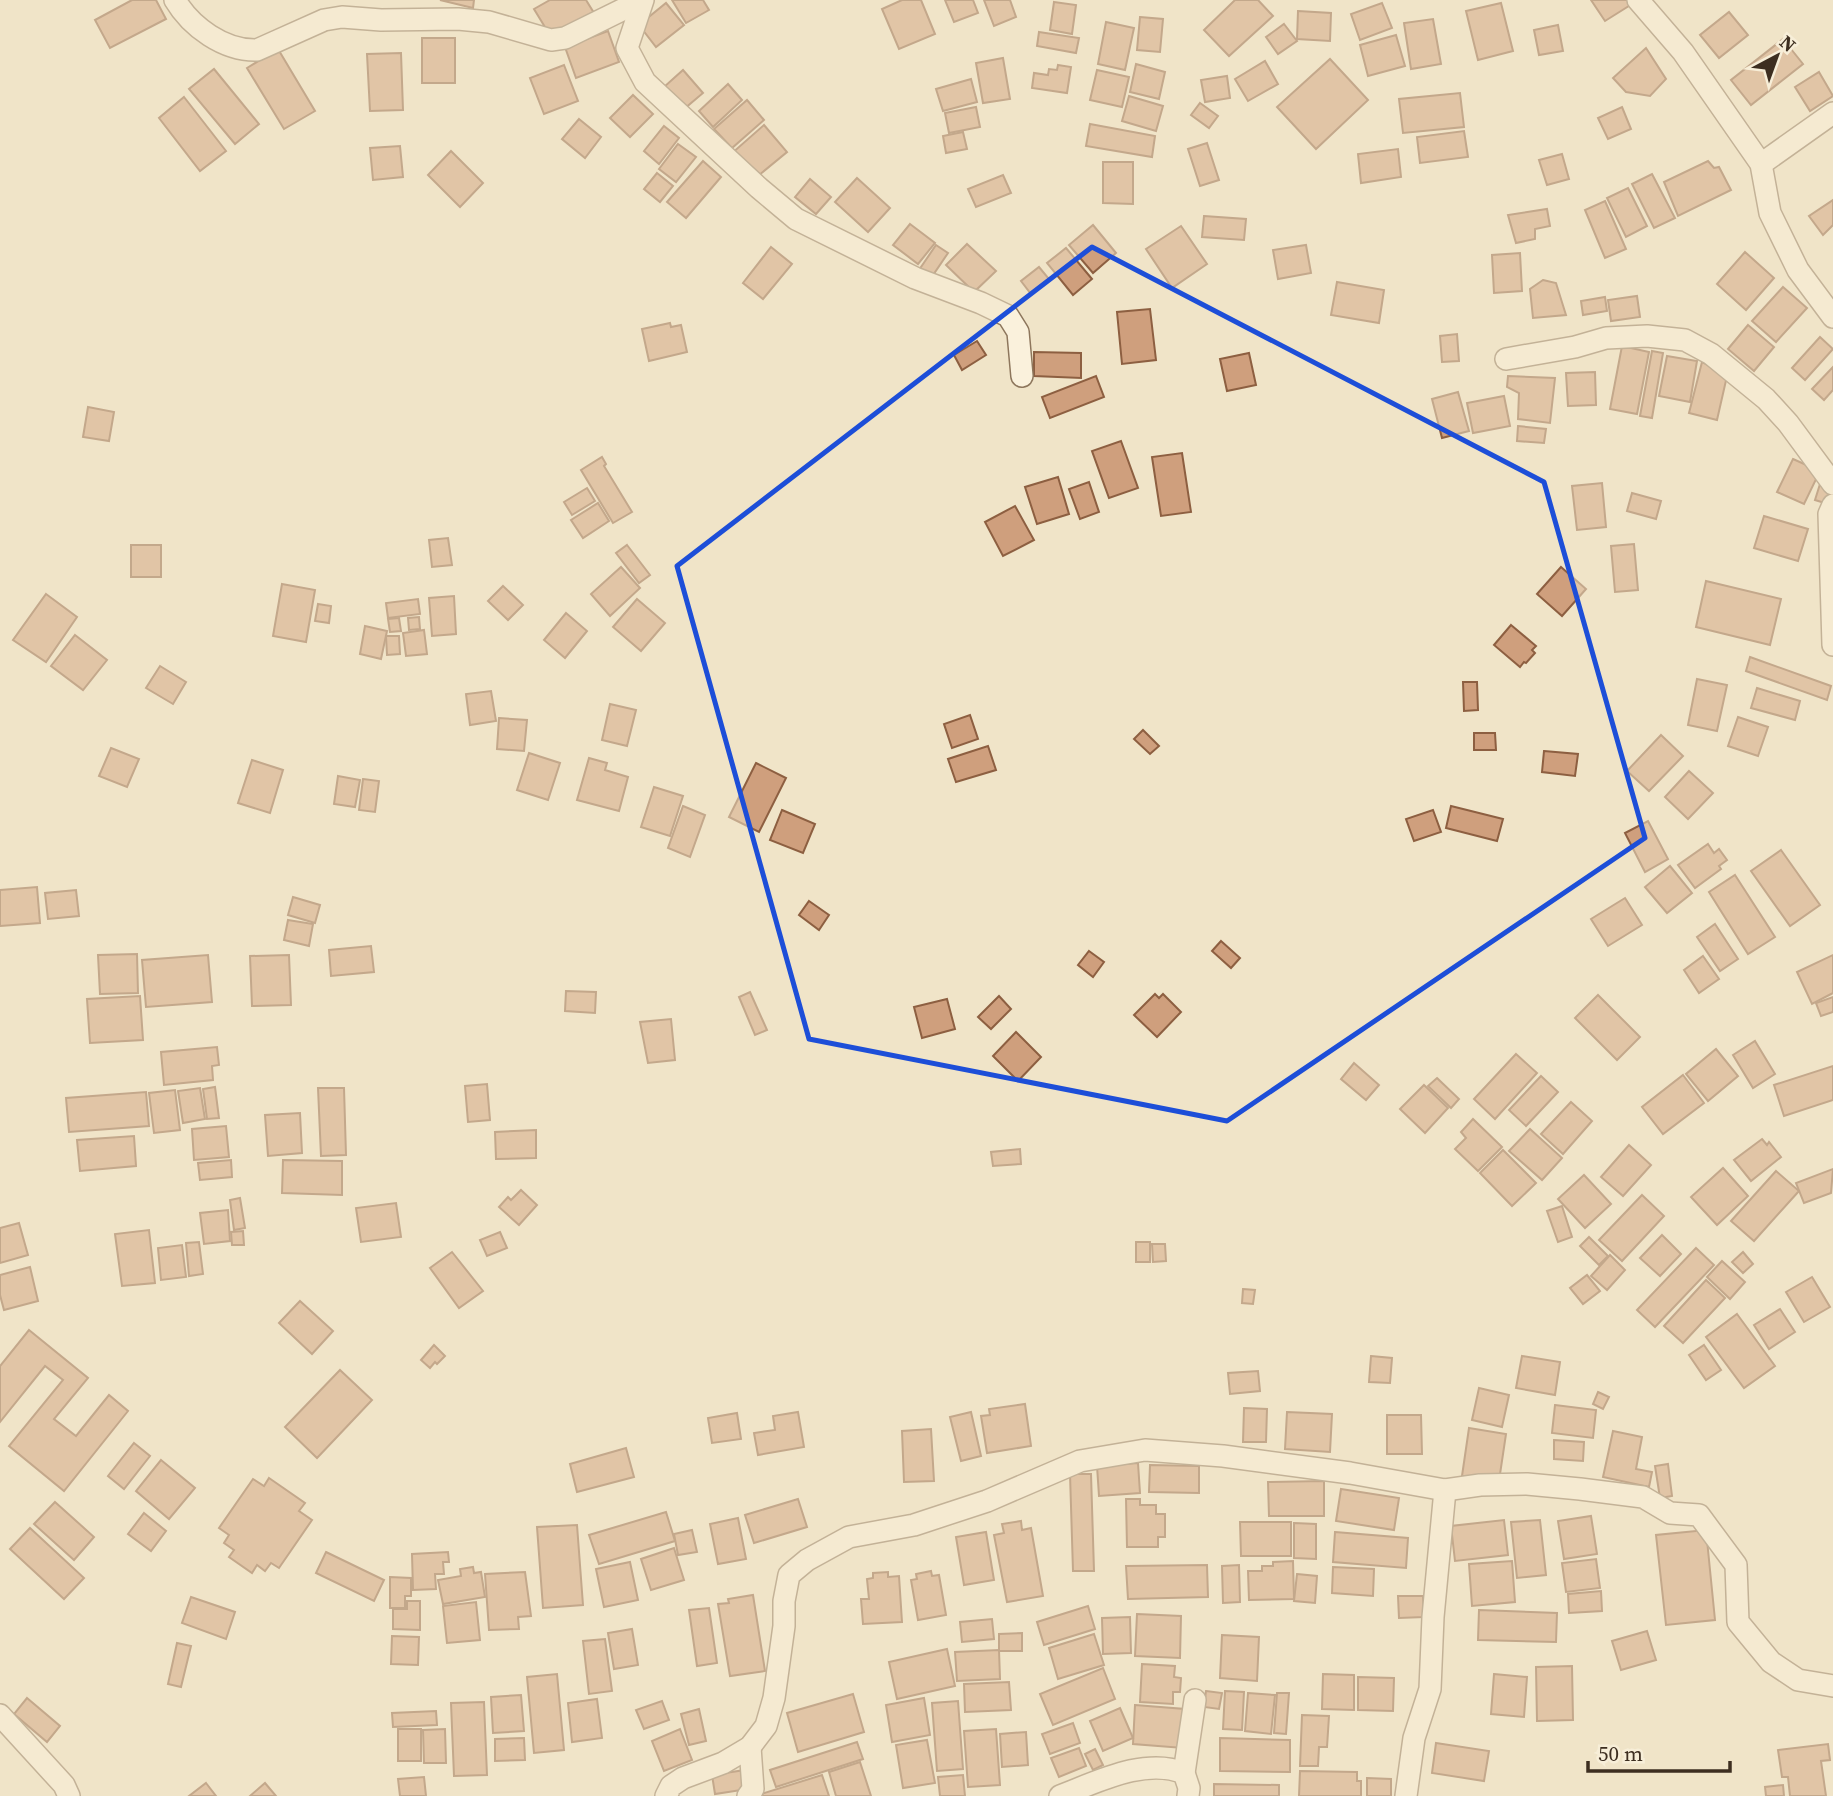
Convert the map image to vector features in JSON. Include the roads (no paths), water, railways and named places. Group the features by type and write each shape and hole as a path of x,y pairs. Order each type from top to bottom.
{"street":[{"path":"174,0 189,20 202,31 247,50 257,50 324,20 342,17 489,22 551,40 565,38 643,0"},
{"path":"643,0 627,48 645,82 669,107 796,219 915,278 1008,316 1018,332 1021,376"},
{"path":"1638,0 1683,52 1761,164 1770,213 1798,270 1833,317"},
{"path":"1761,164 1833,113"},
{"path":"1506,359 1574,347 1606,338 1685,340 1711,354 1766,399 1788,423 1833,484"},
{"path":"1833,505 1829,514 1833,645"},
{"path":"666,1796 671,1786 682,1778 723,1763 750,1747 766,1726 774,1698 789,1575 807,1560 849,1537 914,1525 987,1501 1080,1461 1145,1450 1223,1456 1350,1473 1445,1490 1480,1485 1527,1484 1580,1489 1643,1497 1670,1513 1699,1514 1736,1564 1738,1622 1771,1662 1798,1680 1833,1686"},
{"path":"1406,1796 1414,1738 1430,1689 1433,1617 1445,1490"},
{"path":"1188,1796 1189,1788 1184,1773 1195,1700"},
{"path":"0,1715 64,1785 69,1796"},
{"path":"748,1796 752,1789 750,1747"},
{"path":"1060,1796 1135,1770 1171,1768 1184,1773"}]}
